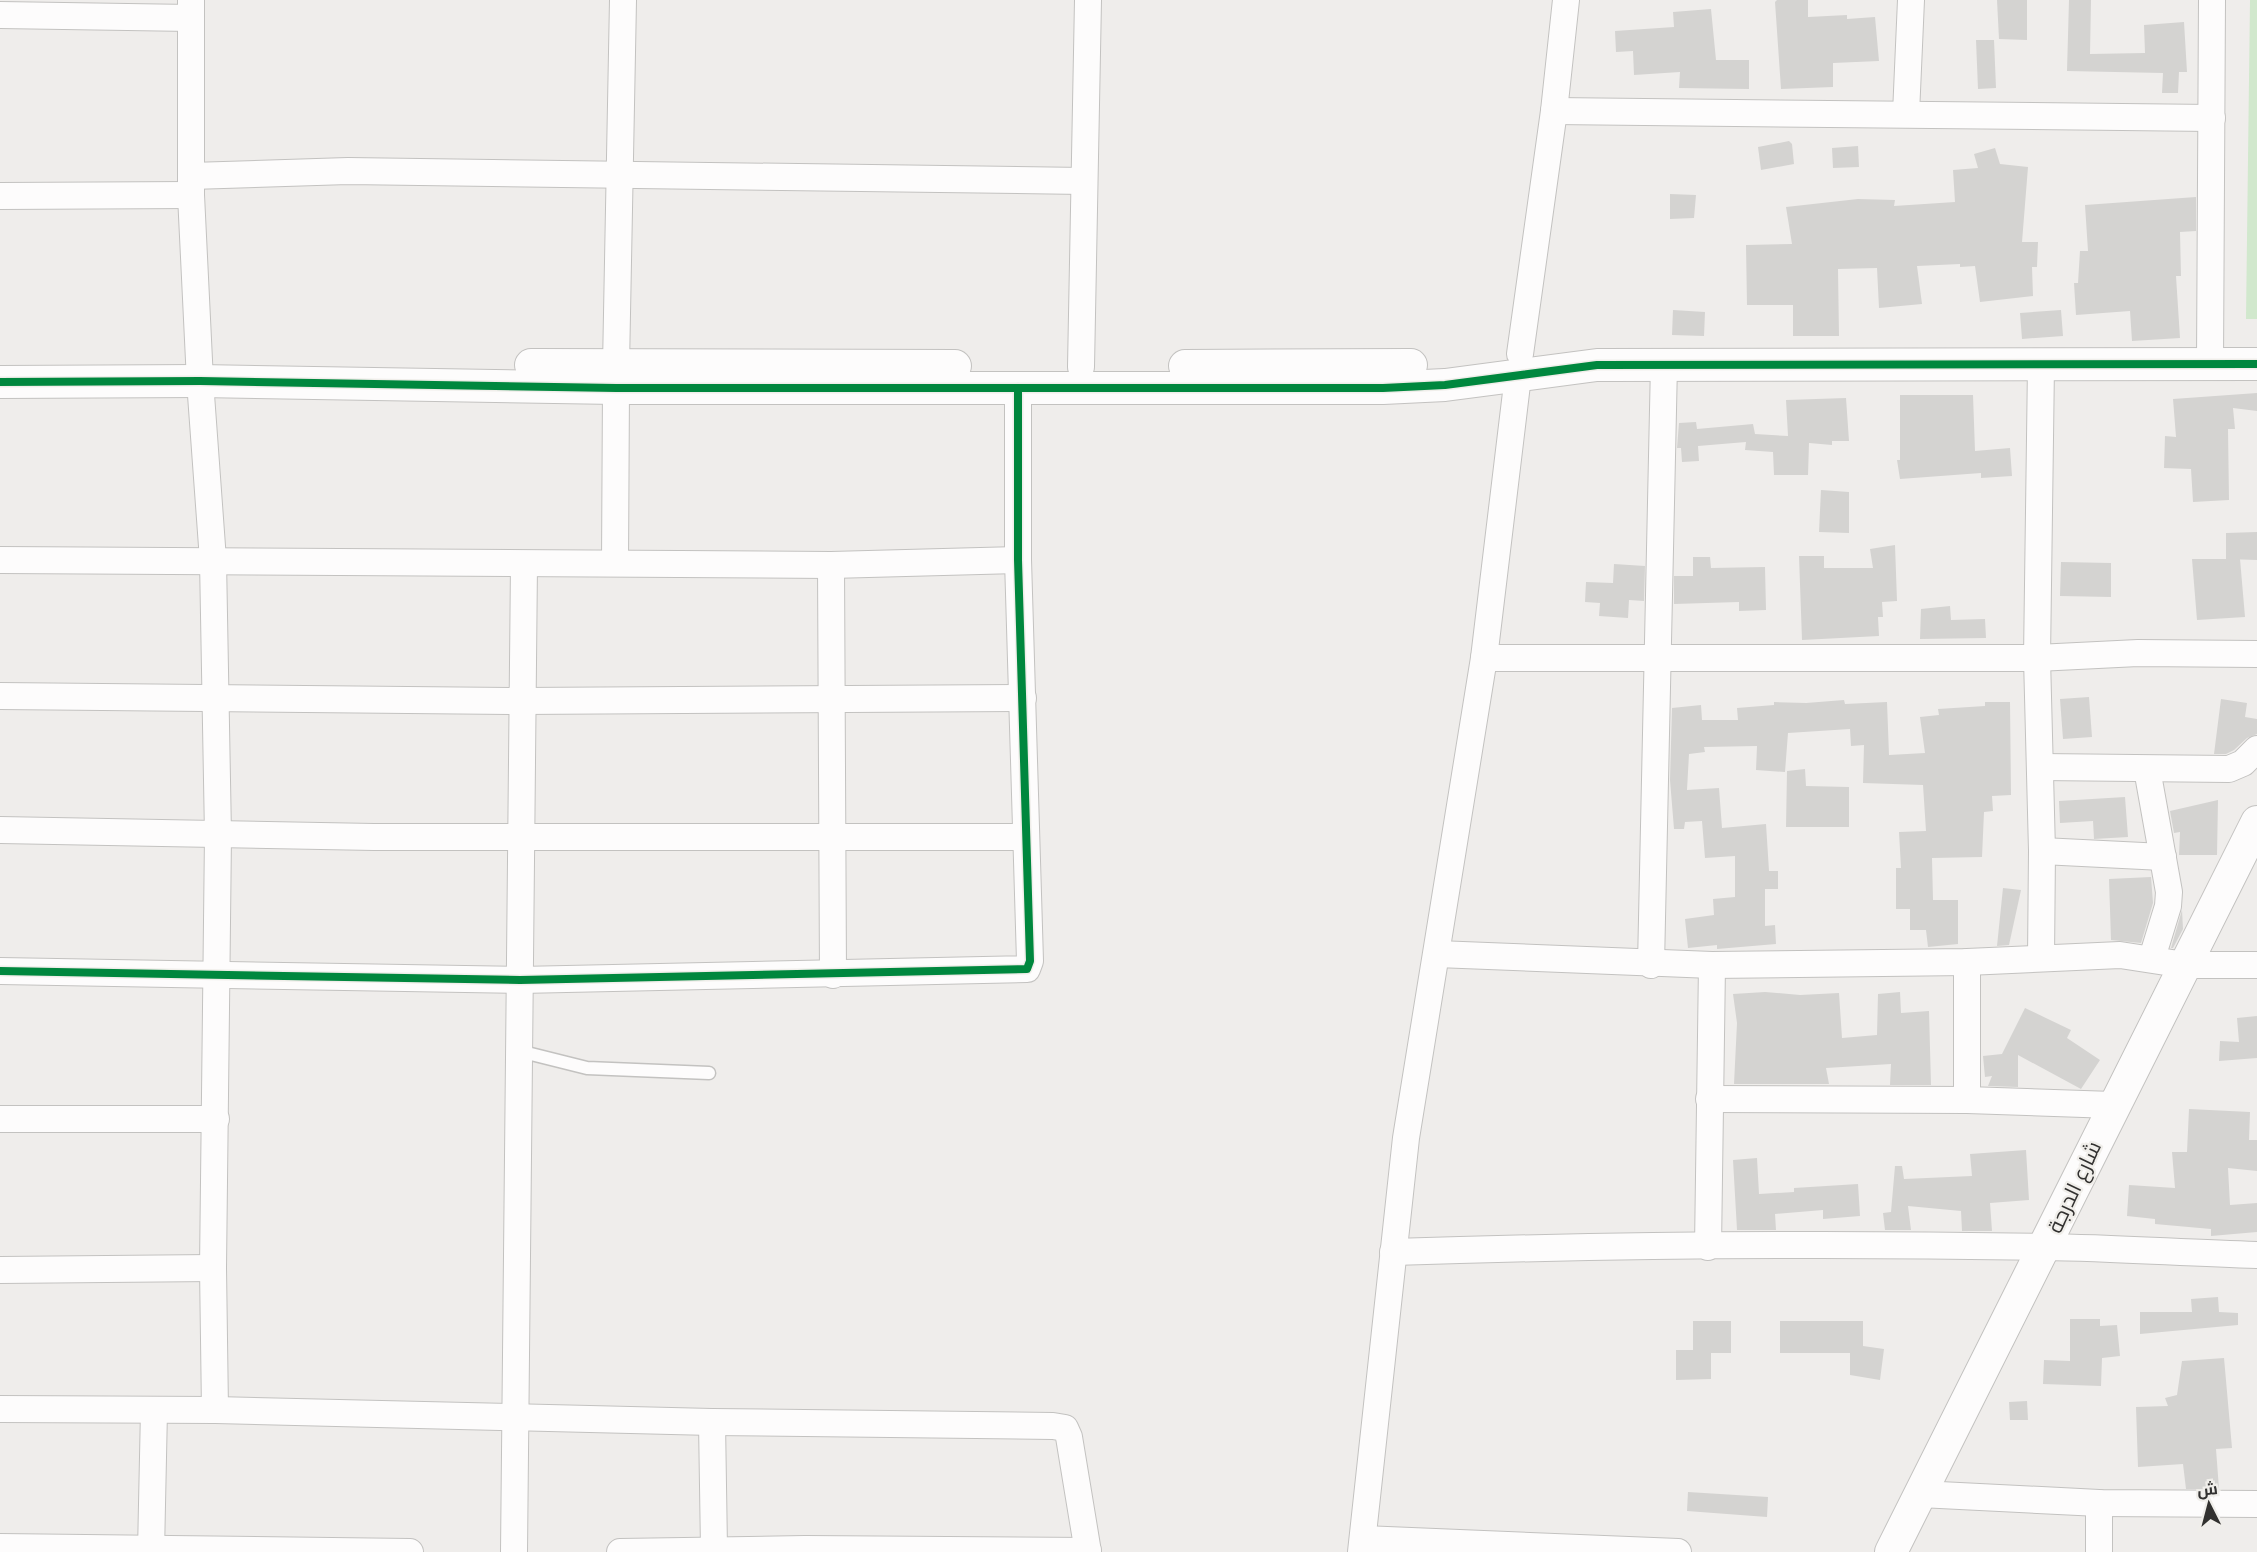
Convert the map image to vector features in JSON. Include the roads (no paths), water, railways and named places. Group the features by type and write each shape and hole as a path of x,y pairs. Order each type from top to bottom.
{"street":[{"path":"615,564 623,0"},
{"path":"1081,367 1088,0"},
{"path":"1566,0 1554,111 1519,365 1484,658 1406,1138 1362,1546 1678,1552"},
{"path":"1906,114 1911,0"},
{"path":"2210,354 2212,0"},
{"path":"0,15 191,9 191,186 199,371 213,560 218,835 213,1268 215,1410"},
{"path":"1554,111 2212,118"},
{"path":"0,196 191,186 348,171 1084,181"},
{"path":"0,363 199,371 616,377 1017,388 1383,388 1445,384 1519,365 1564,347 1633,344 2210,354 2257,363"},
{"path":"616,377 1081,367 1384,366 1445,363 1519,365 2041,364 2210,354 2257,344"},
{"path":"1651,964 1655,659 1664,364"},
{"path":"2041,364 2037,658 2041,767 2041,958"},
{"path":"0,382 199,371"},
{"path":"0,971 520,980 1027,969 1030,961 1018,560 1017,388"},
{"path":"0,560 831,565 1018,560"},
{"path":"514,1552 524,564"},
{"path":"831,565 833,975"},
{"path":"1484,658 2037,658 2138,653 2257,654"},
{"path":"0,696 521,701 1023,698"},
{"path":"2041,767 2229,769 2244,763 2257,748"},
{"path":"2147,768 2169,892 2168,906 2152,958"},
{"name":"شارع الدرجة","path":"1892,1552 2045,1247 2113,1105 2257,822"},
{"path":"0,830 521,838 1026,837"},
{"path":"2042,851 2163,856"},
{"path":"1437,954 1712,965 1967,962 2120,955 2152,958 2185,965 2257,965"},
{"path":"1967,962 1967,1100"},
{"path":"1708,1247 1712,965"},
{"path":"1709,1099 1967,1100 2113,1105"},
{"path":"0,1119 216,1119"},
{"path":"1393,1252 1555,1247 2045,1247 2257,1255"},
{"path":"0,1270 213,1268"},
{"path":"0,1409 215,1410 1065,1428 1069,1437 1088,1552 942,1548 620,1552"},
{"path":"151,1550 154,1410"},
{"path":"698,1550 712,1422"},
{"path":"1920,1494 2098,1503 2257,1504"},
{"path":"2098,1503 2099,1552"},
{"path":"0,1547 410,1552"}],"lane":[{"path":"519,1051 587,1068 709,1073"}]}
